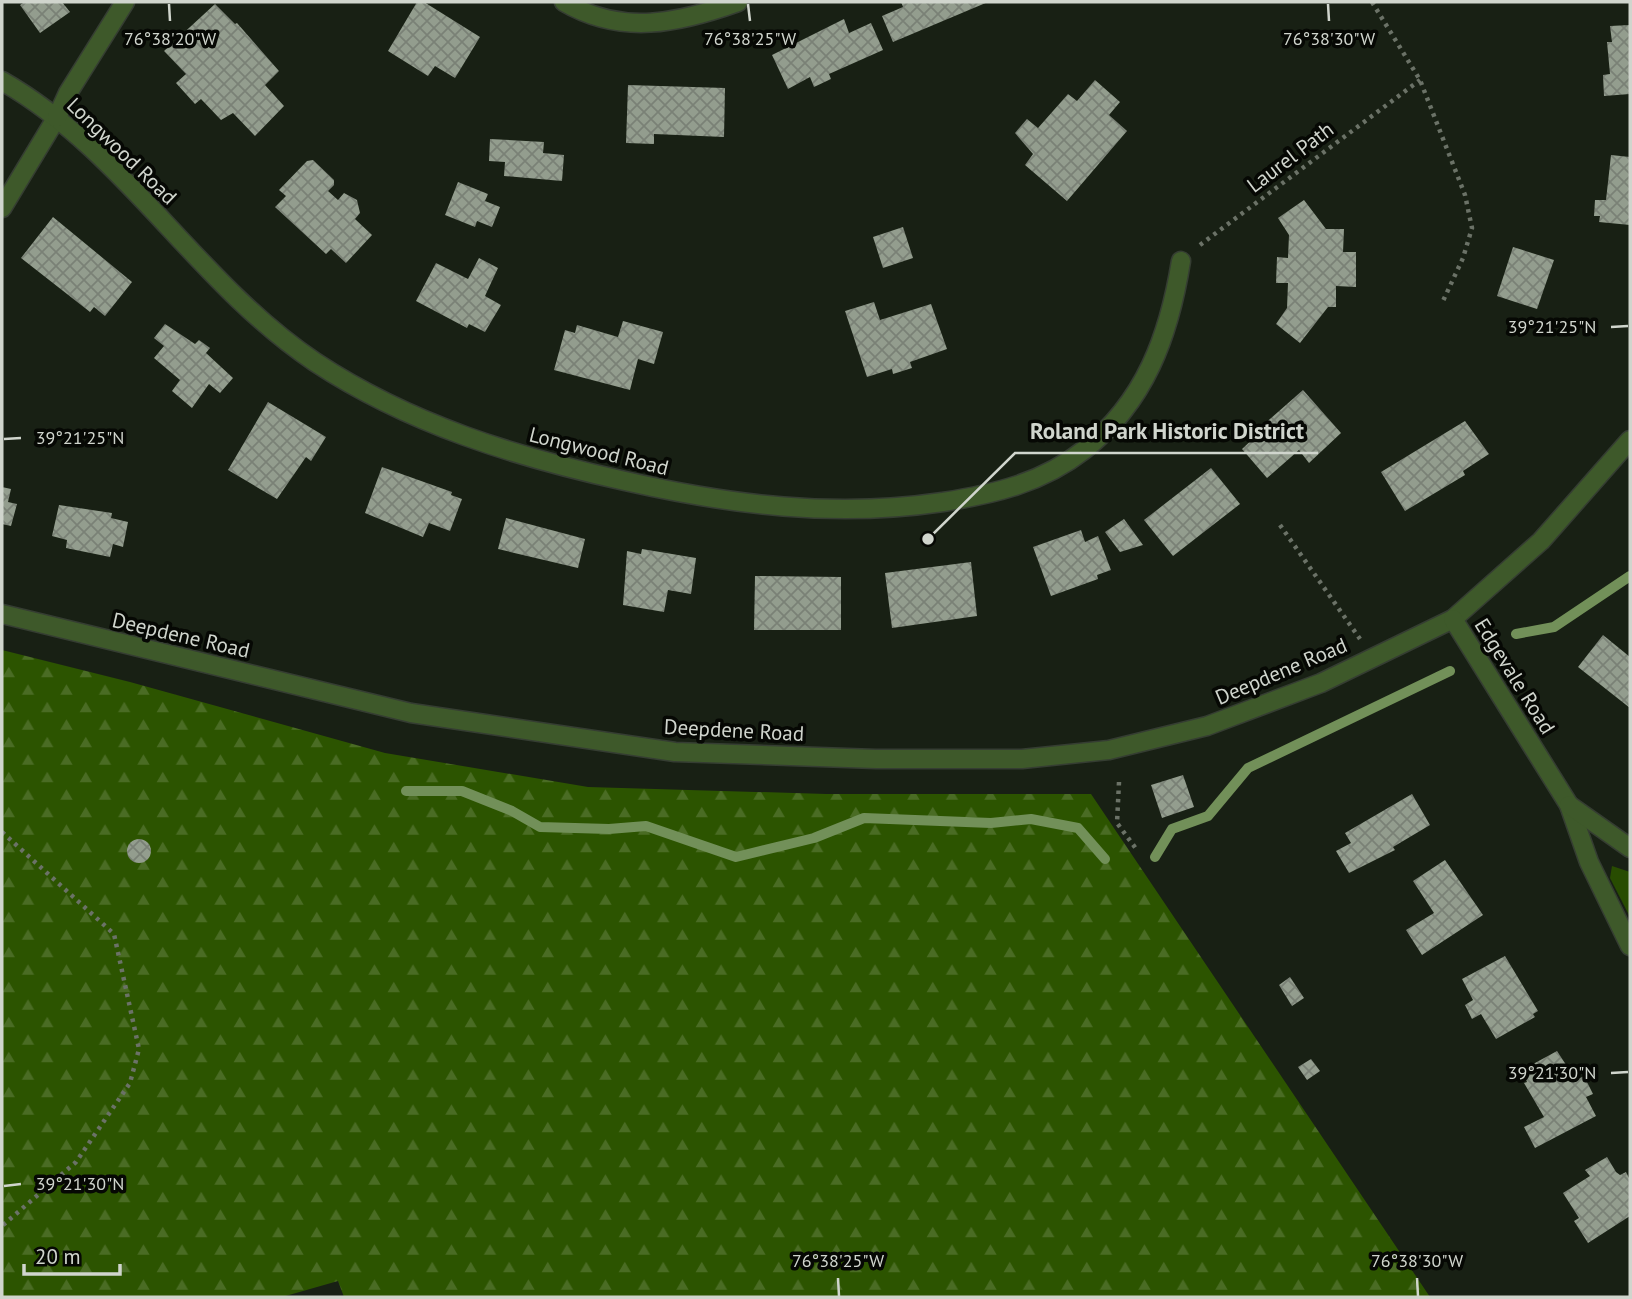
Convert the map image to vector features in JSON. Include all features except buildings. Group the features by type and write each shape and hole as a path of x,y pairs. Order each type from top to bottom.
{"street":[{"path":"2,208 57,117 68,93 125,2"},
{"path":"564,2 579,10 618,22 652,25 692,18 738,2"},
{"name":"Longwood Road","path":"2,81 57,117 97,152 241,301 311,359 351,384 425,422 500,450 584,472 748,505 814,510 915,506 998,493 1051,471 1083,451 1114,423 1136,397 1167,328 1181,261"},
{"name":"Edgevale Road","path":"1630,440 1541,541 1452,619 1569,805 1589,862 1630,946"},
{"name":"Deepdene Road","path":"2,614 411,713 675,752 863,759 1022,759 1108,750 1206,726 1321,683 1452,619"},
{"path":"1569,805 1630,848"}],"path":[{"path":"1371,2 1420,80 1465,195 1472,228 1463,258 1443,302"},
{"name":"Laurel Path","path":"1181,261 1420,80"},
{"path":"1280,524 1372,657"},
{"path":"1119,782 1117,823 1137,850"},
{"path":"2,832 114,934 139,1049 130,1083 76,1162 2,1226"}],"green space":[{"path":"2,650 130,682 385,753 588,787 826,794 1091,794 1430,1297 344,1297 338,1281 282,1297 2,1297"},
{"path":"1612,866 1630,872 1630,917 1610,878"}],"waterway":[{"path":"1516,634 1554,627 1630,576"},
{"path":"1155,857 1172,829 1208,816 1248,768 1450,671"},
{"path":"406,791 462,791 512,811 540,827 609,829 646,826 736,857 814,838 864,818 991,823 1031,819 1078,828 1105,859"}],"place":[{"name":"Roland Park Historic District","path":"928,539"}]}
